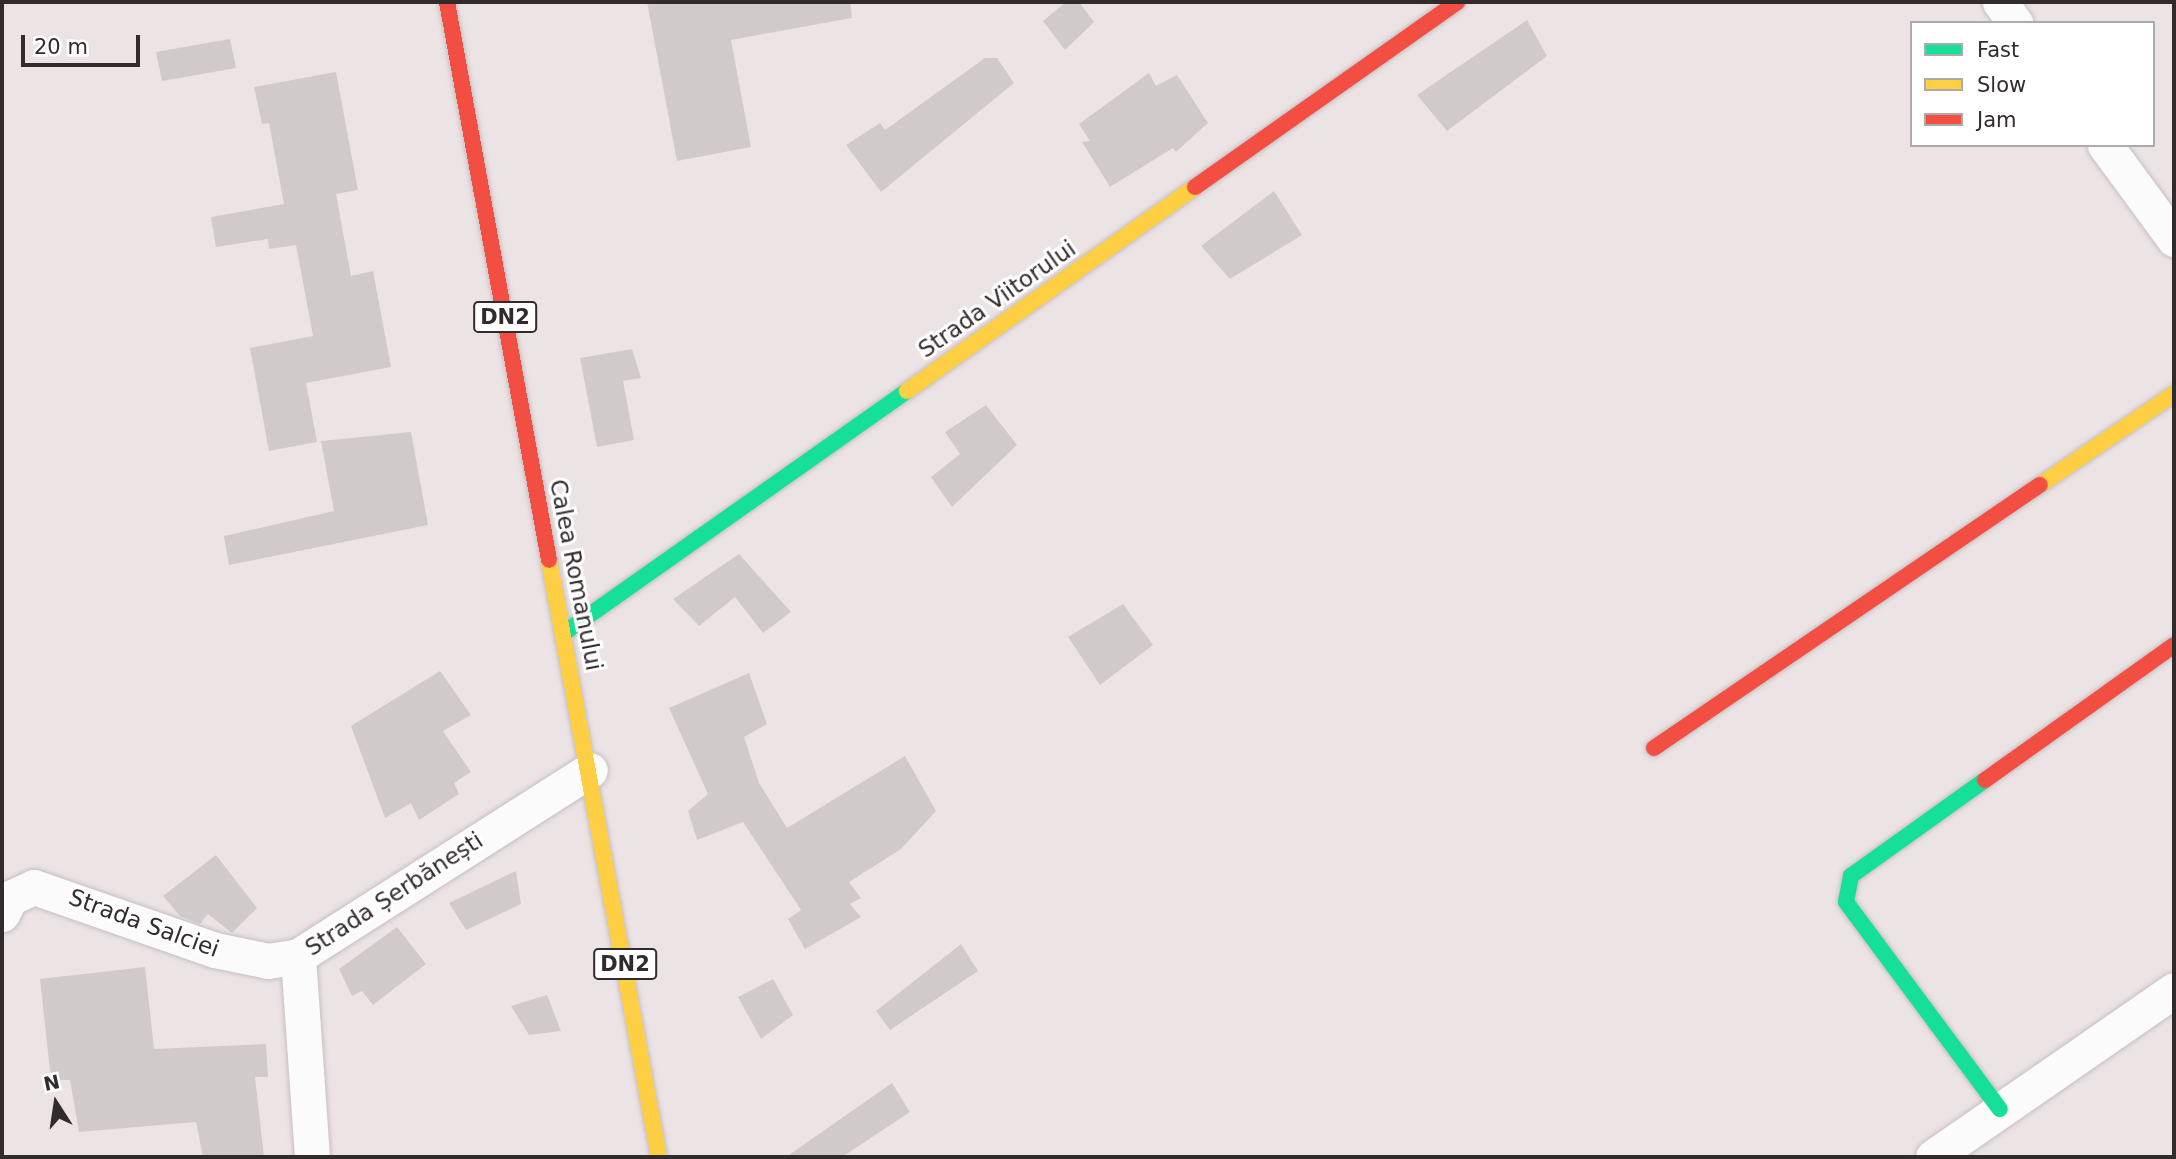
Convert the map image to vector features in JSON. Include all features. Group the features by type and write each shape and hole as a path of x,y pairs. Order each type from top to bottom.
{"street":[{"name":"Calea Romanului","path":"447,2 659,1157"},
{"name":"Strada Viitorului","path":"564,633 1457,2"},
{"path":"2000,2 2014,21"},
{"path":"2106,147 2174,239"},
{"path":"1654,748 2174,394"},
{"path":"2000,1109 1846,902 1851,876 2174,645"},
{"name":"Strada Șerbănești","path":"312,1157 298,956 590,770"},
{"name":"Strada Salciei","path":"2,914 10,898 34,887 215,950 268,961 298,956"},
{"path":"1933,1157 2174,990"}],"building":[{"path":"647,2 850,2 852,18 731,40 751,147 677,161"},
{"path":"1066,2 1079,2 1094,22 1065,50 1043,21"},
{"path":"1527,20 1547,56 1447,131 1417,95"},
{"path":"230,39 236,68 162,81 156,52"},
{"path":"985,58 997,58 1014,83 881,192 846,145 880,123 885,130"},
{"path":"336,72 358,190 336,194 351,276 373,271 391,367 306,383 317,442 269,451 250,348 313,336 296,245 269,249 268,239 216,247 211,217 284,204 269,123 262,124 254,87"},
{"path":"1149,73 1156,86 1177,75 1208,123 1176,152 1173,148 1110,187 1082,142 1090,141 1079,124"},
{"path":"1274,191 1302,235 1230,279 1201,246"},
{"path":"632,349 641,378 623,381 634,440 597,447 580,358"},
{"path":"986,405 1017,445 952,507 931,477 960,454 945,432"},
{"path":"411,432 428,525 229,565 224,536 334,511 321,441"},
{"path":"739,554 791,612 763,633 735,597 699,626 673,599"},
{"path":"1123,604 1153,645 1100,685 1068,637"},
{"path":"440,671 471,715 443,731 471,772 454,783 459,794 419,820 411,803 385,818 351,726"},
{"path":"749,673 767,724 744,737 759,783 787,828 905,756 936,811 901,849 849,882 861,898 850,904 861,917 805,949 788,919 801,910 743,822 697,840 688,811 708,794 669,708"},
{"path":"216,855 257,908 232,933 208,914 200,924 180,916 163,896"},
{"path":"516,871 521,904 466,930 449,903"},
{"path":"397,927 426,964 373,1005 362,991 352,996 339,969"},
{"path":"961,944 978,971 890,1030 876,1011"},
{"path":"145,967 154,1049 266,1044 268,1077 255,1077 264,1157 203,1157 196,1122 79,1132 70,1080 51,1080 40,979"},
{"path":"773,979 793,1015 761,1039 738,997"},
{"path":"547,995 561,1031 529,1035 511,1006"},
{"path":"892,1083 910,1112 842,1157 786,1157"}],"traffic: fast":[{"path":"564,633 907,391"},
{"path":"1985,780 1851,876 1846,902 2000,1109"}],"traffic: slow":[{"path":"907,391 1195,187"},
{"path":"2040,485 2174,394"},
{"path":"549,560 659,1157"}],"traffic: jam":[{"path":"447,2 549,560"},
{"path":"1195,187 1457,2"},
{"path":"1654,748 2040,485"},
{"path":"1985,780 2174,645"}]}
